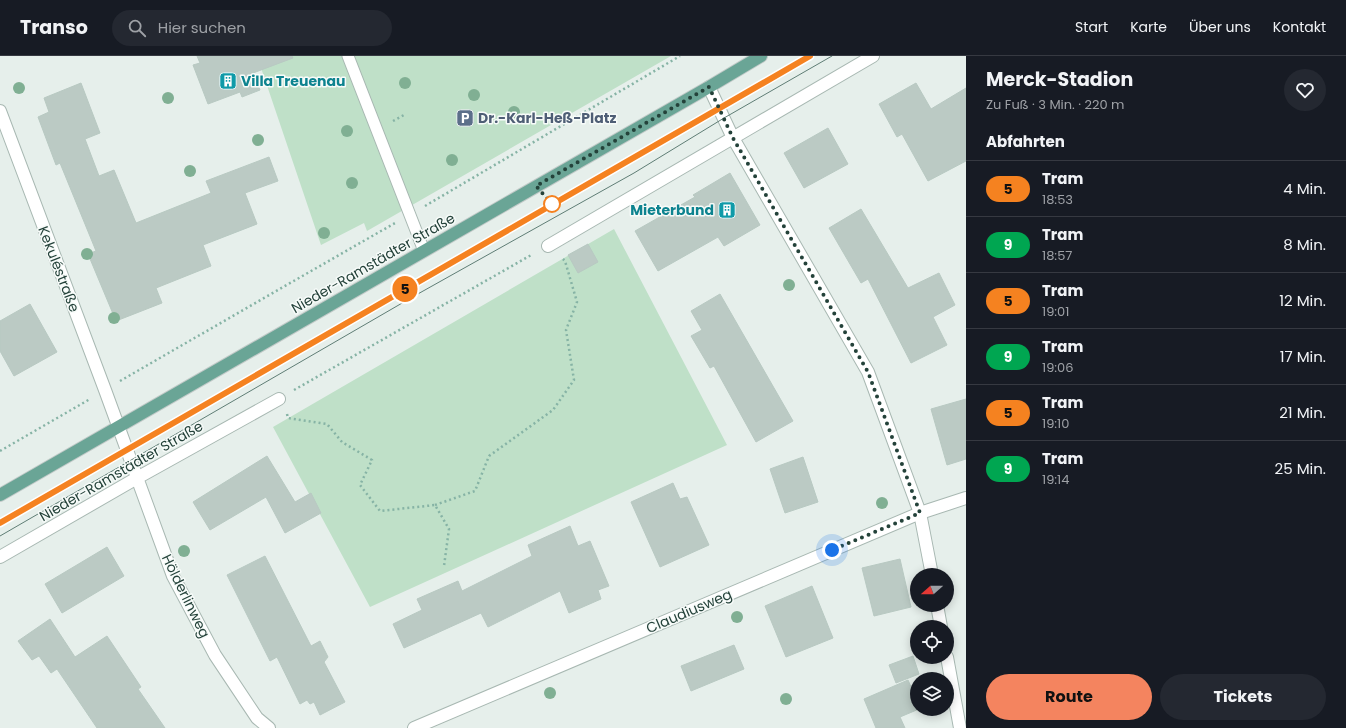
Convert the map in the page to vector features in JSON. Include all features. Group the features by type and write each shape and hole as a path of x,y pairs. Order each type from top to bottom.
{"main road":[{"name":"Nieder-Ramstädter Straße","path":"0,496 761,56"}],"street":[{"path":"548,246 873,56"},
{"path":"709,87 733,138 868,372 920,513 931,568"},
{"name":"Kekuléstraße","path":"0,111 119,427"},
{"name":"Nieder-Ramstädter Straße","path":"0,557 137,478 279,399"},
{"name":"Hölderlinweg","path":"119,427 173,576 215,655 257,718 269,728"},
{"name":"Claudiusweg","path":"414,728 920,513 966,498"},
{"path":"948,664 960,728"}],"lane":[{"path":"348,56 424,251"}],"path":[{"path":"279,399 548,246 565,261 577,302 566,330 574,380 553,410 489,456 475,491 435,505 380,511 360,485 372,460 342,442 327,424 288,418"},
{"path":"0,452 105,390"},
{"path":"435,505 449,529 444,566"}],"green space":[{"path":"257,56 671,56 367,231 364,223 321,245"},
{"path":"614,229 727,445 370,607 273,427"}],"building":[{"name":"Villa Treuenau","path":"197,56 292,56 293,58 253,73 260,90 242,97 240,92 208,104 193,65 200,63"},
{"path":"81,83 100,133 85,139 99,176 114,170 136,223 211,193 206,181 269,157 278,181 245,193 257,224 203,245 211,266 156,288 162,303 116,321 88,254 96,251 60,163 56,165 38,117 49,112 44,98"},
{"path":"916,83 931,109 966,88 966,161 928,181 902,134 897,137 879,104"},
{"path":"828,128 848,164 804,188 784,153"},
{"path":"730,173 760,225 724,246 718,237 658,271 635,231 695,197 693,195"},
{"path":"861,209 908,288 939,273 955,305 933,317 947,345 911,363 868,279 861,283 829,228"},
{"path":"588,244 598,262 578,273 568,255"},
{"path":"720,294 793,421 756,442 714,366 710,368 691,336 702,330 691,311"},
{"path":"30,304 57,352 14,376 0,351 0,321"},
{"path":"966,399 966,459 947,465 931,409"},
{"path":"267,456 295,502 311,493 321,513 285,533 266,497 210,530 193,502"},
{"path":"803,457 818,502 785,513 770,469"},
{"path":"673,483 680,499 687,497 709,545 660,567 631,502"},
{"path":"570,526 578,546 590,541 609,586 598,590 601,599 569,613 560,591 488,627 481,613 404,648 393,624 422,610 417,599 458,581 462,591 532,556 528,545"},
{"path":"107,547 124,576 62,613 45,584"},
{"path":"265,556 311,646 320,641 328,657 324,662 345,702 320,715 314,702 310,704 307,700 300,704 277,657 270,661 227,575"},
{"path":"900,559 910,607 874,616 862,568"},
{"path":"812,586 833,638 786,657 765,606"},
{"path":"50,619 75,657 107,636 141,687 138,689 165,728 97,728 57,669 51,673 39,656 32,660 18,641"},
{"path":"734,645 744,669 691,691 681,666"},
{"path":"910,657 910,664 916,664 918,672 910,672 910,678 896,683 889,665"},
{"path":"908,680 910,684 910,713 900,717 905,728 876,728 864,699"}],"tram line":[{"path":"0,523 810,56"},
{"name":"5","path":"0,523 810,56"},
{"path":"0,536 416,295 634,173 724,118 832,56"}],"place":[{"name":"Villa Treuenau","path":"228,81"},
{"name":"Dr.-Karl-Heß-Platz","path":"465,118"},
{"name":"Mieterbund","path":"727,210"}],"route":[{"path":"552,204 536,186 709,87 733,138 868,372 920,513 832,550"}]}
